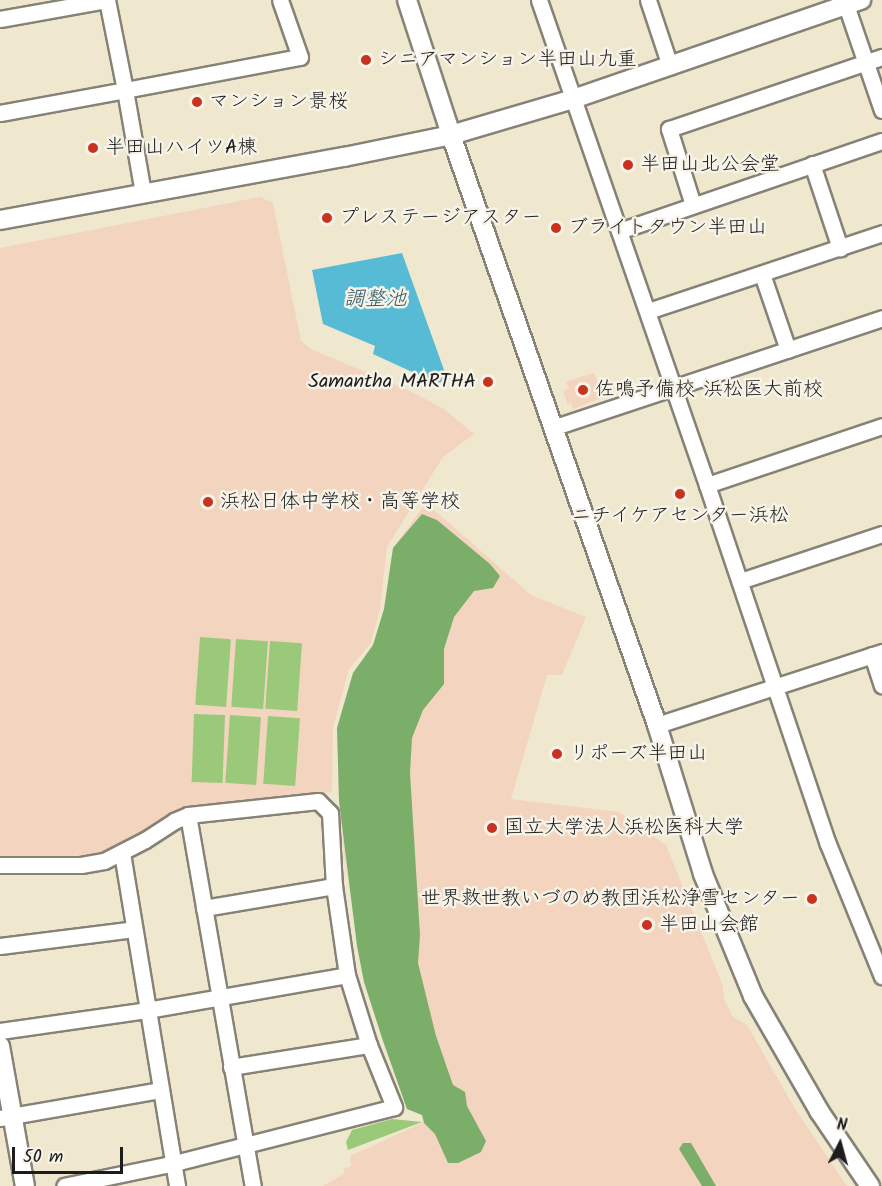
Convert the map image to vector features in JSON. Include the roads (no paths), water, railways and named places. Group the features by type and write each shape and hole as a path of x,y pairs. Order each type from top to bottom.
{"street":[{"path":"0,19 107,0 143,193"},
{"path":"0,113 300,57 280,0"},
{"path":"407,0 451,135 555,427 657,725 703,874 753,996 819,1111 870,1186"},
{"path":"539,0 708,485 828,844 882,976"},
{"path":"648,0 670,66"},
{"path":"0,220 451,135 573,99 853,2 866,63 882,110"},
{"path":"693,205 669,129 882,57"},
{"path":"619,231 882,141"},
{"path":"812,164 840,248"},
{"path":"648,310 882,233"},
{"path":"762,274 788,350"},
{"path":"555,427 882,318"},
{"path":"708,485 882,426"},
{"path":"740,581 882,534"},
{"path":"657,725 877,654 882,685"},
{"path":"0,865 81,865 104,861 122,853 174,820 188,815 318,801 330,813 334,886 347,975 369,1045 394,1107 175,1163 64,1186"},
{"path":"188,815 253,1186"},
{"path":"122,853 177,1186"},
{"path":"204,908 334,886"},
{"path":"0,946 134,928"},
{"path":"0,1030 147,1010 347,975"},
{"path":"231,1067 369,1045"},
{"path":"0,1046 6,1117 25,1186"},
{"path":"6,1117 160,1090"},
{"path":"878,1186 882,1183"}],"water":[{"name":"調整池","path":"402,253 448,381 436,383 373,354 375,346 323,324 312,270"}],"place":[{"name":"シニアマンション半田山九重","path":"366,60"},
{"name":"マンション景桜","path":"197,102"},
{"name":"半田山ハイツA棟","path":"93,148"},
{"name":"半田山北公会堂","path":"628,165"},
{"name":"プレステージアスター","path":"327,218"},
{"name":"ブライトタウン半田山","path":"556,228"},
{"name":"Samantha MARTHA","path":"488,382"},
{"name":"佐鳴予備校 浜松医大前校","path":"583,390"},
{"name":"ニチイケアセンター浜松","path":"680,494"},
{"name":"浜松日体中学校・高等学校","path":"208,502"},
{"name":"リポーズ半田山","path":"557,754"},
{"name":"国立大学法人浜松医科大学","path":"492,828"},
{"name":"世界救世教いづのめ教団浜松浄雪センター","path":"812,899"},
{"name":"半田山会館","path":"647,925"}]}
